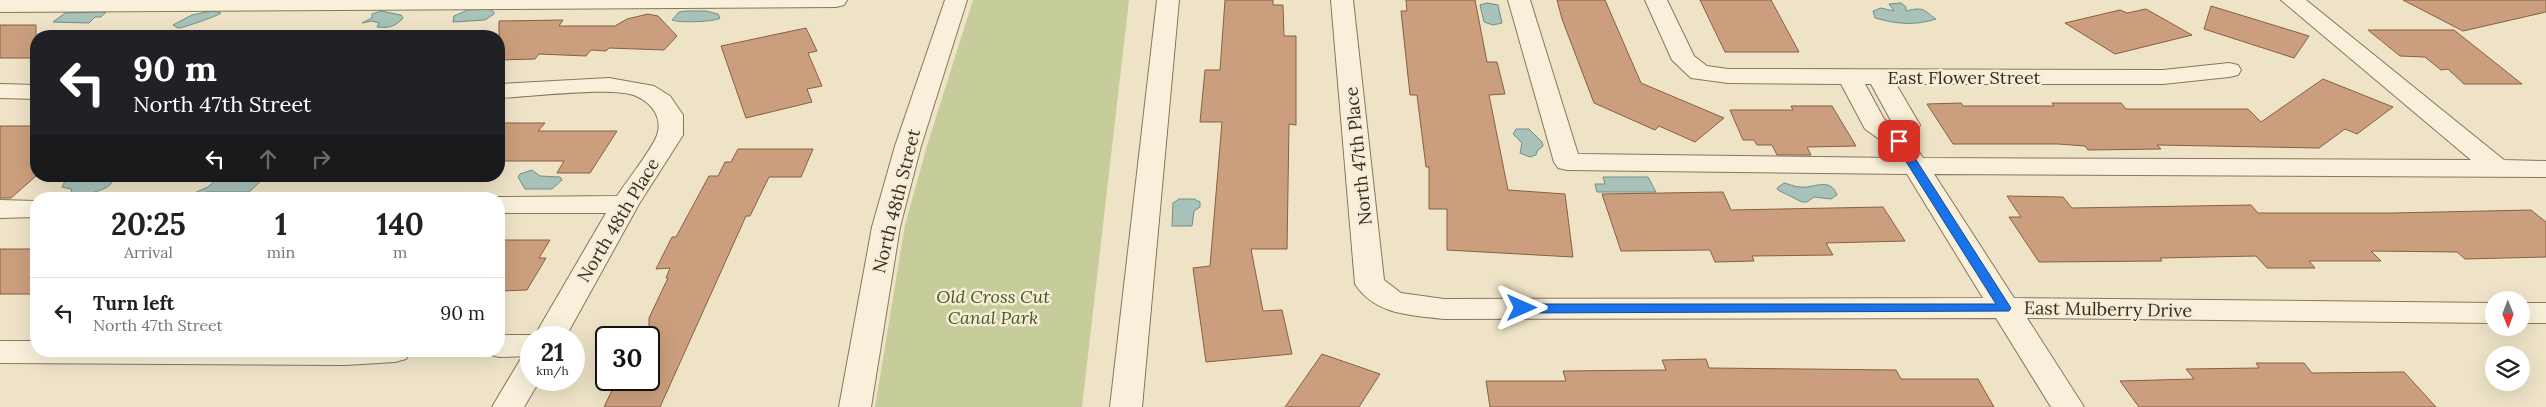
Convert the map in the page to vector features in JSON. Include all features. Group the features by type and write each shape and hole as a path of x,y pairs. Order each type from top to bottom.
{"street":[{"path":"0,5 836,0"},
{"name":"North 48th Street","path":"855,407 886,227 908,146 956,0"},
{"path":"1126,407 1168,0"},
{"name":"North 47th Place","path":"1342,0 1370,284 1393,302"},
{"path":"1519,0 1568,162 1915,166 2546,169"},
{"name":"East Flower Street","path":"1656,0 1684,60 1700,73 1728,76 2163,77 2229,70"},
{"path":"2292,0 2497,168"},
{"path":"1848,76 1874,124 1899,141 2068,407"},
{"path":"1879,76 1907,125 1899,141"},
{"name":"North 48th Place","path":"505,91 610,85 646,91 661,101 670,115 670,135 625,204 557,326"},
{"path":"0,92 30,92"},
{"path":"505,205 625,204"},
{"path":"0,209 30,209"},
{"name":"East Mulberry Drive","path":"1393,302 1444,308 2005,308 2485,312"},
{"path":"2530,313 2546,313"},
{"path":"505,346 520,345"},
{"path":"0,352 30,352"},
{"path":"508,407 520,387"}],"green space":[{"name":"Old Cross Cut Canal Park","path":"973,0 1129,0 1082,407 875,407 905,225 927,146"}],"water":[{"path":"1487,3 1498,5 1502,23 1493,25 1484,22 1480,5"},
{"path":"1901,3 1906,7 1906,11 1921,9 1936,19 1920,23 1906,23 1875,18 1873,11 1881,8 1894,11 1889,4"},
{"path":"489,9 494,14 485,20 453,22 454,16 468,10"},
{"path":"212,11 221,13 178,28 173,25 192,15"},
{"path":"381,11 401,15 403,18 388,27 377,27 379,23 372,21 362,23 372,18 372,14"},
{"path":"706,11 718,14 720,18 697,22 672,20 679,12"},
{"path":"106,12 101,17 95,17 89,23 53,22 65,13"},
{"path":"1516,129 1529,129 1542,142 1543,146 1537,151 1536,155 1530,157 1520,153 1522,143 1513,134"},
{"path":"532,170 540,176 560,177 562,180 552,189 525,189 518,177 520,174"},
{"path":"1603,177 1648,177 1656,192 1597,192 1595,184 1605,184"},
{"path":"64,182 112,182 105,188 94,192 72,192 71,189 62,187"},
{"path":"214,182 260,182 249,192 196,192 208,187"},
{"path":"1784,183 1796,187 1826,185 1834,189 1837,195 1831,199 1814,197 1807,202 1802,202 1778,190 1777,188"},
{"path":"1179,199 1194,199 1200,202 1200,207 1194,211 1192,226 1172,226 1173,203"}],"building":[{"path":"1225,0 1273,0 1273,5 1283,5 1284,36 1296,36 1296,125 1289,124 1287,249 1251,249 1263,311 1282,310 1292,354 1206,362 1193,268 1210,266 1222,122 1200,122 1205,70 1220,70"},
{"path":"1406,0 1475,0 1487,62 1497,62 1505,94 1489,95 1508,190 1565,194 1573,257 1447,250 1447,209 1429,209 1429,167 1426,167 1417,95 1410,95 1401,11 1407,11"},
{"path":"1557,0 1605,0 1641,83 1724,118 1695,142 1659,126 1655,130 1594,103 1562,19"},
{"path":"1700,0 1771,0 1799,52 1725,52"},
{"path":"2403,0 2546,0 2546,12 2463,31"},
{"path":"2211,6 2309,36 2294,58 2204,29"},
{"path":"2146,9 2192,35 2115,54 2065,23 2120,10 2127,13"},
{"path":"648,14 658,16 677,36 664,50 609,48 606,51 591,50 586,56 539,54 535,59 505,60 505,30 499,30 499,21 563,20 559,26 615,26 627,19"},
{"path":"0,25 36,25 36,30 30,30 30,58 0,58"},
{"path":"806,28 817,51 808,53 822,86 807,89 812,102 746,118 721,46"},
{"path":"2368,30 2454,30 2522,84 2464,84 2448,69 2441,70 2425,57 2400,56"},
{"path":"2323,79 2393,107 2357,134 2345,129 2319,148 2157,145 2161,149 2088,150 2085,146 2058,144 1953,144 1927,104 1961,103 1963,106 2054,106 2052,103 2121,103 2126,109 2248,109 2261,122"},
{"path":"1791,106 1832,106 1856,146 1807,147 1811,155 1777,155 1772,145 1757,145 1754,140 1743,140 1730,110 1793,110"},
{"path":"505,123 545,123 538,131 617,131 590,173 557,173 564,161 505,161"},
{"path":"0,126 30,126 30,181 11,198 0,198"},
{"path":"738,149 813,149 801,177 769,177 750,216 746,216 660,407 604,407 612,391 660,391 660,326 649,326 649,318 668,278 666,278 670,268 656,269 672,237 676,237 709,176 718,176 725,162 731,162"},
{"path":"1723,192 1731,210 1883,207 1905,241 1826,243 1833,255 1752,256 1754,261 1715,262 1710,250 1621,251 1602,194"},
{"path":"2007,196 2063,197 2072,208 2251,205 2258,213 2531,210 2546,222 2546,257 2465,259 2457,252 2371,251 2381,261 2309,261 2315,268 2267,268 2256,256 2160,258 2162,261 2039,262 2009,217 2021,217"},
{"path":"505,240 550,240 539,258 546,258 527,290 505,291"},
{"path":"0,249 30,249 30,294 0,294"},
{"path":"1322,354 1380,374 1359,407 1285,407"},
{"path":"1706,359 1709,368 1896,370 1901,379 1978,379 1994,407 1490,407 1486,381 1566,381 1563,371 1666,370 1662,360"},
{"path":"2256,363 2304,363 2312,373 2404,372 2436,407 2139,407 2120,381 2194,379 2186,369 2259,368"}],"route":[{"path":"1522,308 2005,308 1899,141"}]}
